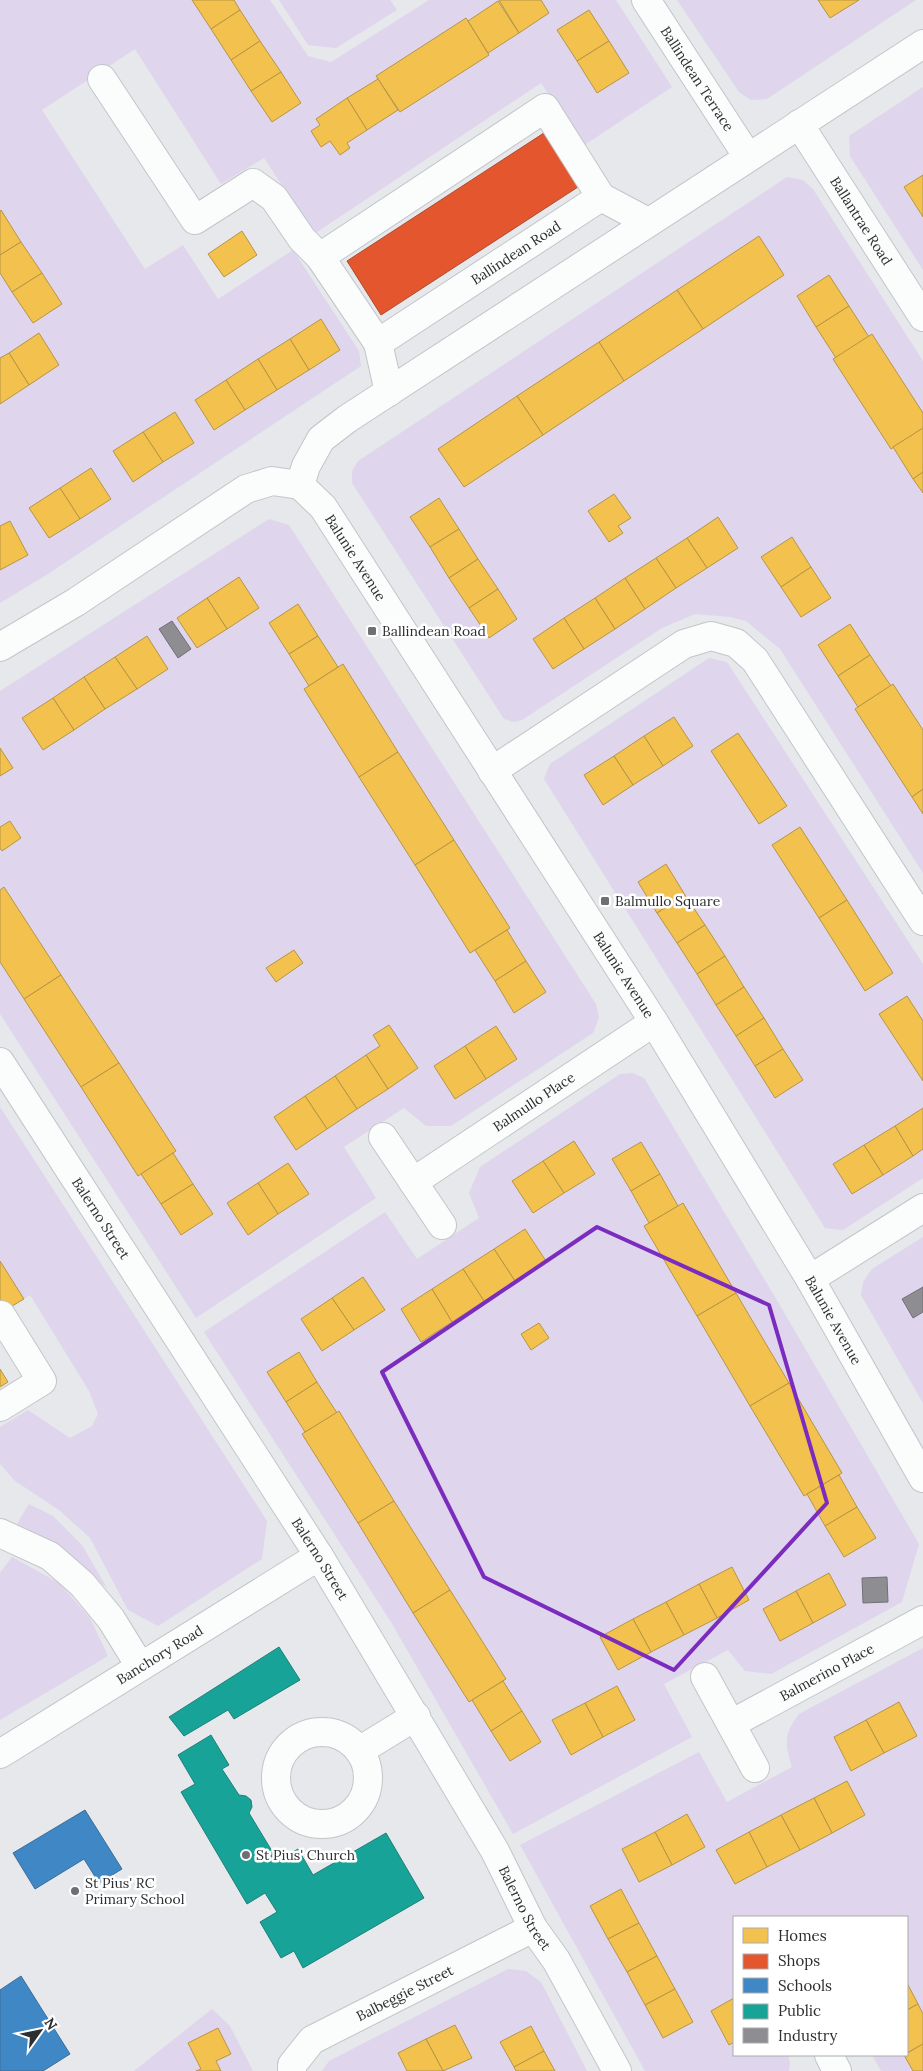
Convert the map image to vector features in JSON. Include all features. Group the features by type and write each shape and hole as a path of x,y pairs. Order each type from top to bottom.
{"street":[{"name":"Ballindean Terrace","path":"646,0 748,157"},
{"path":"0,647 76,602 246,489 272,481 300,486 306,466 321,439 346,419 923,44"},
{"path":"102,79 195,220 253,184 274,198 302,239 320,257 378,343 389,392"},
{"path":"320,257 545,108 601,197 648,222"},
{"name":"Ballantrae Road","path":"799,124 923,318"},
{"name":"Ballindean Road","path":"378,343 601,197"},
{"name":"Balunie Avenue","path":"300,486 323,507 654,1022 810,1279 923,1478"},
{"path":"492,771 684,644 711,636 736,643 755,660 923,921"},
{"name":"Balmullo Place","path":"413,1182 654,1022"},
{"name":"Balerno Street","path":"0,1062 319,1556 495,1851 533,1928 556,1960 617,2071"},
{"path":"383,1137 442,1225"},
{"path":"810,1279 923,1208"},
{"path":"0,1407 42,1381 1,1315"},
{"path":"0,1533 50,1556 82,1584 111,1619 140,1666"},
{"name":"Banchory Road","path":"0,1754 319,1556"},
{"name":"Balmerino Place","path":"731,1724 923,1620"},
{"path":"705,1677 755,1768"},
{"path":"360,1752 416,1716"},
{"name":"Balbeggie Street","path":"292,2071 292,2065 312,2040 533,1928"},
{"path":"830,2056 837,2071"}],"highlighted area":[{"path":"597,1227 769,1305 827,1503 674,1670 484,1577 382,1372"}],"shaded area":[{"path":"0,0 270,0 308,56 331,62 429,0 616,0 672,87 583,146 541,83 314,234 264,158 221,184 135,49 42,110 145,269 183,245 218,299 293,250 359,351 361,366 48,574 0,603"},
{"path":"279,0 390,0 397,10 336,48 308,45"},
{"path":"677,0 916,0 767,99 751,100 739,92"},
{"path":"923,87 923,270 850,156 849,136"},
{"path":"787,177 803,180 813,189 923,361 923,873 780,649 746,621 730,617 695,614 662,628 522,720 514,722 504,719 352,483 352,471 358,461"},
{"path":"269,519 289,525 596,1004 599,1018 593,1033 451,1126 426,1126 404,1108 344,1147 376,1198 196,1318 0,1014 0,691"},
{"path":"709,658 727,662 923,964 923,1178 843,1230 825,1228 544,779 550,764"},
{"path":"632,1073 644,1078 778,1302 919,1544 902,1602 771,1674 745,1671 728,1650 664,1684 692,1737 513,1834 391,1622 204,1332 385,1212 417,1259 479,1218 469,1193 480,1167 620,1074"},
{"path":"0,1107 267,1521 262,1559 158,1626 128,1610 90,1538 59,1510 15,1481 0,1464 0,1427 28,1410 70,1438 92,1426 98,1414 89,1391 32,1298 30,1295 24,1299 0,1261"},
{"path":"923,1237 923,1403 861,1295 863,1282 872,1269"},
{"path":"29,1504 53,1516 82,1545 107,1588 58,1545 17,1524"},
{"path":"12,1557 59,1583 90,1618 108,1656 0,1720 0,1573"},
{"path":"923,1648 923,2071 881,2071 873,2056 908,2056 908,1916 733,1916 733,2056 788,2056 789,2071 645,2071 520,1845 699,1752 727,1802 792,1767 787,1739 790,1728 799,1714"},
{"path":"508,1969 526,1971 541,1982 587,2071 322,2071 329,2061"},
{"path":"212,2009 230,2026 253,2071 134,2071"}],"building: Homes":[{"path":"192,0 234,0 240,10 211,29"},
{"path":"499,0 541,0 549,13 519,33"},
{"path":"818,0 859,0 830,18"},
{"path":"498,1 519,33 488,53 468,21"},
{"path":"240,10 260,41 231,60 211,29"},
{"path":"589,10 609,41 577,61 557,30"},
{"path":"466,18 489,55 400,112 376,76"},
{"path":"260,41 281,72 251,91 231,60"},
{"path":"609,41 629,73 597,93 577,61"},
{"path":"281,72 301,103 272,122 251,91"},
{"path":"378,79 398,110 367,130 347,98"},
{"path":"347,98 367,130 347,143 350,148 340,155 330,141 321,147 311,131 320,125 316,119"},
{"path":"923,175 923,217 904,187"},
{"path":"0,211 21,242 0,255"},
{"path":"242,231 257,255 224,277 208,254"},
{"path":"759,236 784,275 703,329 677,290"},
{"path":"21,242 42,273 12,292 0,273 0,255"},
{"path":"42,273 62,304 33,323 12,292"},
{"path":"829,275 849,306 816,327 797,296"},
{"path":"677,290 703,329 624,381 599,342"},
{"path":"849,306 869,337 836,358 816,327"},
{"path":"321,319 340,350 309,370 290,339"},
{"path":"39,333 59,365 29,385 9,353"},
{"path":"872,334 923,413 923,428 891,449 833,359"},
{"path":"290,339 309,370 277,390 258,359"},
{"path":"599,342 624,381 543,435 517,396"},
{"path":"9,353 29,385 0,404 0,358"},
{"path":"258,359 277,390 245,410 226,380"},
{"path":"226,380 245,410 214,430 195,400"},
{"path":"517,396 543,435 464,487 438,449"},
{"path":"175,412 194,443 163,462 143,432"},
{"path":"923,428 923,472 913,479 893,447"},
{"path":"143,432 163,462 133,482 113,451"},
{"path":"91,468 111,499 80,519 60,488"},
{"path":"923,472 923,493 913,479"},
{"path":"60,488 80,519 49,538 29,508"},
{"path":"614,494 631,518 618,526 623,533 609,542 588,511"},
{"path":"439,498 459,529 430,547 410,517"},
{"path":"718,517 738,548 707,568 687,538"},
{"path":"10,521 28,555 0,570 0,526"},
{"path":"459,529 478,559 449,578 430,547"},
{"path":"792,537 811,567 781,587 761,557"},
{"path":"687,538 707,568 676,588 656,558"},
{"path":"656,558 676,588 645,609 625,578"},
{"path":"478,559 498,589 469,608 449,578"},
{"path":"811,567 831,598 801,617 781,587"},
{"path":"239,577 259,608 227,629 207,598"},
{"path":"625,578 645,609 615,629 595,598"},
{"path":"498,589 517,619 489,638 469,608"},
{"path":"207,598 227,629 197,648 177,618"},
{"path":"595,598 615,629 584,649 564,618"},
{"path":"298,604 318,636 289,654 269,623"},
{"path":"564,618 584,649 553,669 533,639"},
{"path":"850,624 870,655 838,676 818,645"},
{"path":"147,636 168,669 137,689 115,657"},
{"path":"318,636 338,667 309,686 289,654"},
{"path":"870,655 891,686 858,707 838,676"},
{"path":"115,657 137,689 105,709 84,677"},
{"path":"343,664 398,752 359,777 304,689"},
{"path":"84,677 105,709 74,730 53,698"},
{"path":"893,684 923,730 923,789 912,797 855,709"},
{"path":"53,698 74,730 43,750 22,718"},
{"path":"674,717 693,746 663,766 644,736"},
{"path":"738,733 787,806 759,824 711,751"},
{"path":"644,736 663,766 633,785 614,756"},
{"path":"0,748 13,768 0,776"},
{"path":"398,752 454,840 415,865 359,777"},
{"path":"614,756 633,785 603,805 584,775"},
{"path":"923,789 923,814 912,797"},
{"path":"10,821 21,838 2,851 0,848 0,827"},
{"path":"800,827 847,900 819,918 772,845"},
{"path":"454,840 510,928 470,953 415,865"},
{"path":"666,864 685,895 657,913 638,882"},
{"path":"4,887 61,975 24,999 0,962 0,890"},
{"path":"685,895 705,925 677,943 657,913"},
{"path":"847,900 893,973 865,991 819,918"},
{"path":"705,925 725,956 697,974 677,943"},
{"path":"507,930 526,961 495,981 475,950"},
{"path":"294,950 303,963 276,982 266,968"},
{"path":"725,956 744,987 716,1005 697,974"},
{"path":"526,961 546,992 514,1013 495,981"},
{"path":"61,975 119,1063 81,1087 24,999"},
{"path":"744,987 764,1018 736,1036 716,1005"},
{"path":"907,996 923,1021 923,1081 879,1014"},
{"path":"764,1018 783,1049 755,1066 736,1036"},
{"path":"389,1025 418,1068 388,1089 366,1055 380,1046 373,1035"},
{"path":"496,1026 517,1059 486,1079 465,1046"},
{"path":"465,1046 486,1079 455,1099 434,1066"},
{"path":"783,1049 803,1080 775,1098 755,1066"},
{"path":"366,1055 388,1089 357,1109 335,1076"},
{"path":"119,1063 176,1151 138,1176 81,1087"},
{"path":"335,1076 357,1109 327,1129 305,1096"},
{"path":"305,1096 327,1129 296,1150 274,1117"},
{"path":"923,1108 923,1149 913,1156 895,1126"},
{"path":"895,1126 913,1156 883,1175 864,1145"},
{"path":"574,1141 595,1174 564,1193 543,1161"},
{"path":"641,1142 660,1174 631,1191 612,1159"},
{"path":"864,1145 883,1175 852,1194 833,1164"},
{"path":"173,1153 193,1184 161,1204 141,1174"},
{"path":"543,1161 564,1193 533,1213 512,1181"},
{"path":"288,1163 309,1194 278,1214 258,1183"},
{"path":"660,1174 678,1206 649,1223 631,1191"},
{"path":"258,1183 278,1214 248,1235 227,1203"},
{"path":"193,1184 213,1214 181,1235 161,1204"},
{"path":"683,1203 736,1293 697,1316 644,1226"},
{"path":"525,1229 546,1261 515,1281 494,1249"},
{"path":"494,1249 515,1281 484,1301 463,1269"},
{"path":"0,1261 24,1299 2,1312 0,1309"},
{"path":"463,1269 484,1301 452,1322 432,1289"},
{"path":"363,1277 385,1310 354,1330 332,1298"},
{"path":"432,1289 452,1322 421,1342 401,1309"},
{"path":"736,1293 789,1383 750,1406 697,1316"},
{"path":"332,1298 354,1330 322,1351 301,1319"},
{"path":"539,1323 549,1338 531,1350 521,1334"},
{"path":"299,1352 317,1382 286,1402 267,1372"},
{"path":"0,1369 8,1382 0,1387"},
{"path":"317,1382 337,1413 305,1432 286,1402"},
{"path":"789,1383 842,1473 804,1496 750,1406"},
{"path":"339,1411 394,1501 358,1523 302,1434"},
{"path":"839,1475 857,1507 825,1526 807,1494"},
{"path":"394,1501 450,1590 413,1613 358,1523"},
{"path":"857,1507 876,1538 844,1557 825,1526"},
{"path":"732,1567 749,1600 717,1618 699,1584"},
{"path":"829,1573 846,1605 813,1623 796,1591"},
{"path":"699,1584 717,1618 684,1635 666,1602"},
{"path":"450,1590 506,1679 469,1702 413,1613"},
{"path":"796,1591 813,1623 780,1641 763,1609"},
{"path":"666,1602 684,1635 651,1652 633,1619"},
{"path":"633,1619 651,1652 618,1670 600,1637"},
{"path":"503,1681 522,1711 491,1731 472,1700"},
{"path":"617,1686 635,1720 603,1737 585,1703"},
{"path":"899,1702 917,1736 884,1753 866,1720"},
{"path":"585,1703 603,1737 571,1755 552,1720"},
{"path":"522,1711 541,1742 510,1761 491,1731"},
{"path":"866,1720 884,1753 851,1771 834,1737"},
{"path":"847,1781 865,1815 832,1833 814,1798"},
{"path":"814,1798 832,1833 800,1850 781,1815"},
{"path":"687,1814 705,1847 672,1865 655,1832"},
{"path":"781,1815 800,1850 767,1867 749,1832"},
{"path":"655,1832 672,1865 639,1882 622,1849"},
{"path":"749,1832 767,1867 735,1884 716,1850"},
{"path":"621,1889 639,1923 608,1939 590,1906"},
{"path":"639,1923 657,1956 627,1972 608,1939"},
{"path":"657,1956 675,1989 645,2005 627,1972"},
{"path":"908,1985 918,2004 908,2009"},
{"path":"675,1989 693,2022 663,2038 645,2005"},
{"path":"733,1999 733,2043 729,2045 711,2011"},
{"path":"918,2004 923,2014 923,2044 908,2052 908,2009"},
{"path":"455,2025 472,2058 443,2071 426,2039"},
{"path":"531,2026 544,2051 514,2067 500,2042"},
{"path":"218,2028 231,2054 216,2061 221,2071 196,2071 201,2069 188,2043"},
{"path":"426,2039 443,2071 407,2071 398,2053"},
{"path":"923,2044 923,2071 913,2071 905,2056 908,2056 908,2053"},
{"path":"544,2051 555,2071 516,2071 514,2067"}],"building: Shops":[{"path":"547,131 581,185 381,315 347,261"}],"building: Schools":[{"path":"85,1810 122,1869 99,1883 84,1859 35,1889 13,1853"},
{"path":"21,1976 70,2054 43,2071 0,2071 0,1990"}],"building: Public":[{"path":"279,1647 300,1680 234,1719 228,1710 184,1736 169,1717"},
{"name":"St Pius' Church","path":"211,1735 229,1765 222,1769 239,1795 246,1796 251,1800 252,1807 249,1813 278,1861 298,1849 313,1875 386,1833 424,1898 303,1968 294,1951 281,1958 260,1922 277,1912 265,1893 247,1904 181,1792 195,1784 178,1755"}],"building: Industry":[{"path":"172,621 191,649 178,658 159,629"},
{"path":"923,1287 923,1312 913,1318 902,1299"},
{"path":"887,1577 888,1602 863,1603 862,1578"}],"place":[{"name":"Ballindean Road","path":"372,631"},
{"name":"Balmullo Square","path":"605,901"},
{"name":"St Pius' Church","path":"246,1855"},
{"name":"St Pius' RC Primary School","path":"75,1891"}]}
